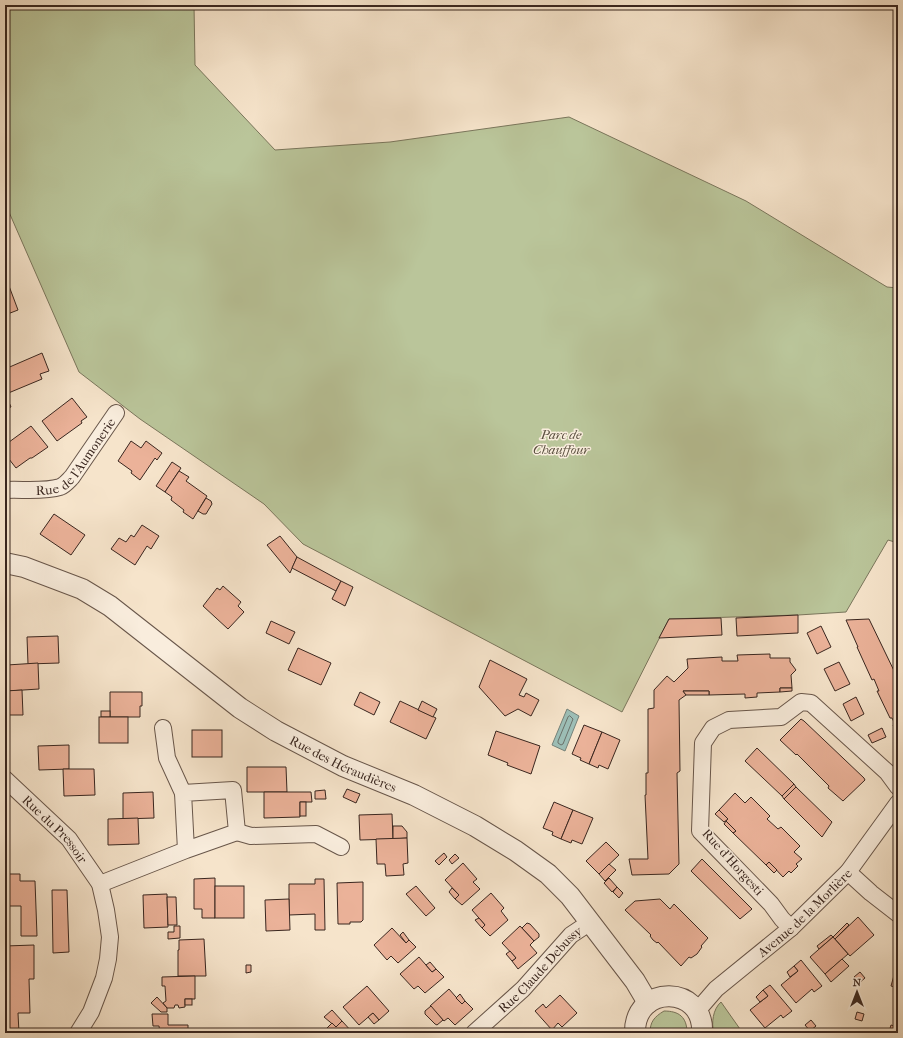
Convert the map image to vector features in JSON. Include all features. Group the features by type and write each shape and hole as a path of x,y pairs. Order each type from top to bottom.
{"street":[{"name":"Rue de l’Aumonerie","path":"5,490 48,489 59,487 66,483 72,477 116,413"},
{"name":"Rue des Héraudières","path":"5,563 30,569 82,589 110,606 240,708 276,731 343,766 414,795 475,826 516,851 551,877 570,896 589,923 635,981 648,1003"},
{"name":"Rue d'Horgesti","path":"791,928 771,904 700,830 703,743 713,728 729,720 781,716 801,702 811,703 887,772 898,787"},
{"path":"163,728 167,758 183,793 186,850"},
{"name":"Rue du Pressoir","path":"5,779 69,839 100,884 110,937 108,959 104,978 91,1012 78,1033"},
{"path":"183,793 233,790 237,832"},
{"name":"Avenue de la Morlière","path":"697,1011 716,989 791,928 848,872 898,803"},
{"path":"100,884 186,850 237,832 251,836 316,834 341,847"},
{"path":"848,872 871,893 898,914"},
{"name":"Rue Claude Debussy","path":"474,1033 523,989 571,935 589,923"},
{"path":"635,1033 636,1020 648,1003 660,997 674,996 687,1001 697,1011 701,1020 702,1033"}],"green space":[{"name":"Parc de Chauffour","path":"5,5 194,5 195,65 275,150 390,142 569,117 746,201 887,287 898,288 898,543 888,540 846,612 669,619 622,712 303,544 264,504 140,419 79,372 5,203"},
{"path":"721,1002 740,1029 741,1033 714,1033 713,1016 716,1008"},
{"path":"664,1011 674,1012 681,1016 686,1023 687,1033 650,1033 653,1020"}],"water":[{"path":"567,709 579,716 565,751 552,745"}],"building":[{"path":"5,283 7,287 9,286 18,310 5,315"},
{"path":"42,353 49,371 40,374 42,379 6,394 5,369"},
{"path":"5,393 11,407 5,409"},
{"path":"72,398 87,417 81,421 82,423 57,441 42,421"},
{"path":"31,426 48,447 16,468 5,454 5,445"},
{"path":"131,441 141,448 146,441 162,453 157,460 155,458 140,480 131,473 132,471 118,461"},
{"path":"172,462 181,468 165,492 156,486"},
{"path":"179,471 189,477 186,481 207,496 193,519 183,512 184,510 171,500 172,497 165,492"},
{"path":"206,498 211,501 212,504 206,514 203,514 198,511"},
{"path":"54,514 85,535 71,555 40,534"},
{"path":"142,525 159,536 151,549 147,546 135,565 111,549 119,538 126,542 131,535 134,537"},
{"path":"280,536 297,557 290,573 267,545"},
{"path":"297,557 341,581 336,591 292,568"},
{"path":"341,581 353,587 345,606 332,599"},
{"path":"223,586 241,602 238,606 244,612 228,629 203,606 217,588 220,590"},
{"path":"798,615 798,633 737,636 736,618"},
{"path":"721,618 722,635 659,638 669,619"},
{"path":"869,619 898,679 898,735 893,725 895,724 892,718 890,718 877,691 879,691 874,679 872,680 846,620"},
{"path":"271,621 295,632 289,644 266,633"},
{"path":"821,626 831,647 817,654 807,633"},
{"path":"58,636 59,663 28,664 27,637"},
{"path":"298,648 331,663 321,685 288,670"},
{"path":"770,654 770,658 790,658 790,662 796,670 791,675 792,688 780,688 780,692 757,693 757,697 745,698 745,694 709,695 709,691 683,691 686,695 679,700 680,771 677,773 679,864 669,874 632,875 629,859 648,859 645,795 646,773 648,773 648,709 654,708 654,690 667,676 674,682 688,668 687,659 722,657 722,661 738,661 737,655"},
{"path":"490,660 527,679 519,695 524,697 526,693 539,700 531,716 518,709 505,716 479,687"},
{"path":"839,662 850,684 835,691 824,669"},
{"path":"38,663 39,689 8,691 7,665"},
{"path":"780,688 792,688 792,691 780,692"},
{"path":"22,690 23,715 5,715 5,691"},
{"path":"683,691 709,691 709,695 686,695"},
{"path":"110,692 142,692 140,717 110,717"},
{"path":"360,692 380,702 374,715 354,705"},
{"path":"856,697 864,714 851,721 843,704"},
{"path":"400,701 436,718 426,739 390,722"},
{"path":"422,701 437,709 433,717 418,710"},
{"path":"101,711 110,711 110,717 101,717"},
{"path":"99,717 128,717 128,743 99,743"},
{"path":"801,719 864,778 865,780 843,801 828,788 829,786 797,754 796,755 780,740"},
{"path":"584,725 602,732 589,764 572,754"},
{"path":"882,728 886,737 872,743 868,735"},
{"path":"192,730 222,730 222,757 192,757"},
{"path":"496,731 540,746 531,774 507,765 508,763 488,755"},
{"path":"602,732 620,740 608,769 599,765 598,768 589,764"},
{"path":"69,745 69,769 39,770 38,746"},
{"path":"757,748 794,784 782,796 745,761"},
{"path":"247,767 286,767 287,792 247,792"},
{"path":"63,769 94,769 95,795 64,796"},
{"path":"794,784 796,787 784,799 782,796"},
{"path":"796,787 832,822 822,837 784,799"},
{"path":"347,789 360,794 356,803 343,797"},
{"path":"325,790 326,799 315,799 315,791"},
{"path":"153,792 154,818 123,819 123,793"},
{"path":"264,792 311,792 312,802 300,802 300,817 264,818"},
{"path":"735,793 745,803 751,797 770,816 767,819 778,829 781,827 800,846 794,852 802,859 796,864 798,866 791,873 789,871 783,877 769,862 766,865 733,833 736,831 726,821 728,819 719,810"},
{"path":"300,802 306,802 306,816 300,816"},
{"path":"554,802 573,810 561,839 552,835 553,832 543,828"},
{"path":"573,810 593,818 582,844 572,840 571,843 561,839"},
{"path":"719,810 728,819 724,822 715,814"},
{"path":"392,814 393,839 360,840 359,815"},
{"path":"138,818 139,844 108,845 108,819"},
{"path":"726,821 736,831 733,833 724,824"},
{"path":"393,826 402,826 407,832 407,838 393,839"},
{"path":"407,838 408,863 403,864 404,875 386,876 385,864 377,864 376,839"},
{"path":"606,842 619,855 599,874 586,861"},
{"path":"444,853 447,857 439,865 435,861"},
{"path":"455,854 459,858 452,864 449,860"},
{"path":"702,859 752,909 740,919 691,871"},
{"path":"769,862 777,870 774,873 766,865"},
{"path":"463,863 477,879 473,882 480,889 462,905 455,899 459,895 445,880"},
{"path":"609,864 616,870 605,881 599,874"},
{"path":"5,874 20,874 20,881 35,881 37,936 21,936 21,906 5,906"},
{"path":"215,878 215,918 202,918 202,909 194,909 194,879"},
{"path":"609,878 617,887 612,892 604,883"},
{"path":"315,879 324,879 325,930 315,930 315,914 289,915 289,884 315,884"},
{"path":"363,882 363,920 361,922 350,922 350,924 338,924 337,883"},
{"path":"215,886 244,886 244,918 215,918"},
{"path":"416,886 435,908 426,916 406,894"},
{"path":"617,887 623,893 619,898 613,892"},
{"path":"452,888 459,895 455,899 449,892"},
{"path":"52,890 67,890 69,952 53,953"},
{"path":"491,893 504,908 501,911 508,920 490,936 482,928 485,925 472,910"},
{"path":"167,894 168,927 144,928 143,895"},
{"path":"167,897 176,897 177,925 168,925"},
{"path":"289,899 290,930 266,931 265,900"},
{"path":"660,899 670,909 674,904 708,938 701,946 702,947 697,954 691,958 689,957 681,966 658,942 657,943 653,940 650,936 651,935 625,910 635,901"},
{"path":"858,917 874,935 850,956 835,939"},
{"path":"479,918 485,925 482,928 475,920"},
{"path":"527,923 530,924 539,934 539,937 534,941 522,928"},
{"path":"847,923 849,925 835,939 833,937"},
{"path":"174,926 180,926 180,938 168,939 168,932 174,932"},
{"path":"520,926 534,941 530,945 537,953 518,969 512,961 516,958 502,943"},
{"path":"392,928 406,943 409,940 416,947 398,963 391,956 387,960 374,945"},
{"path":"403,932 409,940 406,943 400,935"},
{"path":"831,935 833,937 819,949 817,946"},
{"path":"833,937 848,954 825,974 810,957"},
{"path":"204,939 206,976 178,976 179,940"},
{"path":"34,945 34,979 29,979 30,1013 18,1013 19,1033 5,1033 5,946"},
{"path":"510,951 516,958 512,961 506,954"},
{"path":"419,957 432,972 436,969 444,977 425,993 418,986 414,989 400,974"},
{"path":"842,959 849,966 831,982 825,974"},
{"path":"801,960 822,986 814,992 812,989 796,1003 781,985 798,971 794,966"},
{"path":"898,961 898,988 891,986"},
{"path":"430,962 436,969 432,972 426,965"},
{"path":"246,965 251,965 251,972 246,973"},
{"path":"794,966 798,971 790,977 787,972"},
{"path":"860,972 865,978 859,983 854,977"},
{"path":"195,976 195,999 185,999 185,1007 179,1008 178,1005 175,1005 174,1008 167,1008 163,1003 166,1001 165,986 162,986 162,977"},
{"path":"770,985 792,1011 783,1018 781,1015 765,1028 750,1010 768,996 763,990"},
{"path":"367,986 389,1011 379,1020 373,1013 359,1025 343,1007"},
{"path":"449,989 462,1004 465,1001 473,1009 455,1025 448,1018 444,1021 430,1006"},
{"path":"763,990 768,996 760,1002 756,997"},
{"path":"460,994 465,1001 462,1004 456,998"},
{"path":"560,995 577,1013 562,1027 558,1023 552,1030 535,1011 543,1004 546,1008"},
{"path":"157,997 167,1008 167,1012 161,1012 151,1003"},
{"path":"185,999 192,999 192,1005 185,1005"},
{"path":"431,1006 443,1020 437,1025 425,1014 425,1011"},
{"path":"332,1010 342,1021 336,1027 324,1017"},
{"path":"857,1012 864,1014 862,1021 855,1019"},
{"path":"373,1013 379,1020 374,1024 368,1017"},
{"path":"152,1014 168,1014 168,1025 188,1025 188,1033 160,1033 159,1026 153,1026"},
{"path":"811,1020 816,1026 810,1031 805,1025"},
{"path":"342,1021 353,1033 322,1033 332,1023 336,1027"},
{"path":"891,1025 898,1027 896,1033 889,1032"}]}
